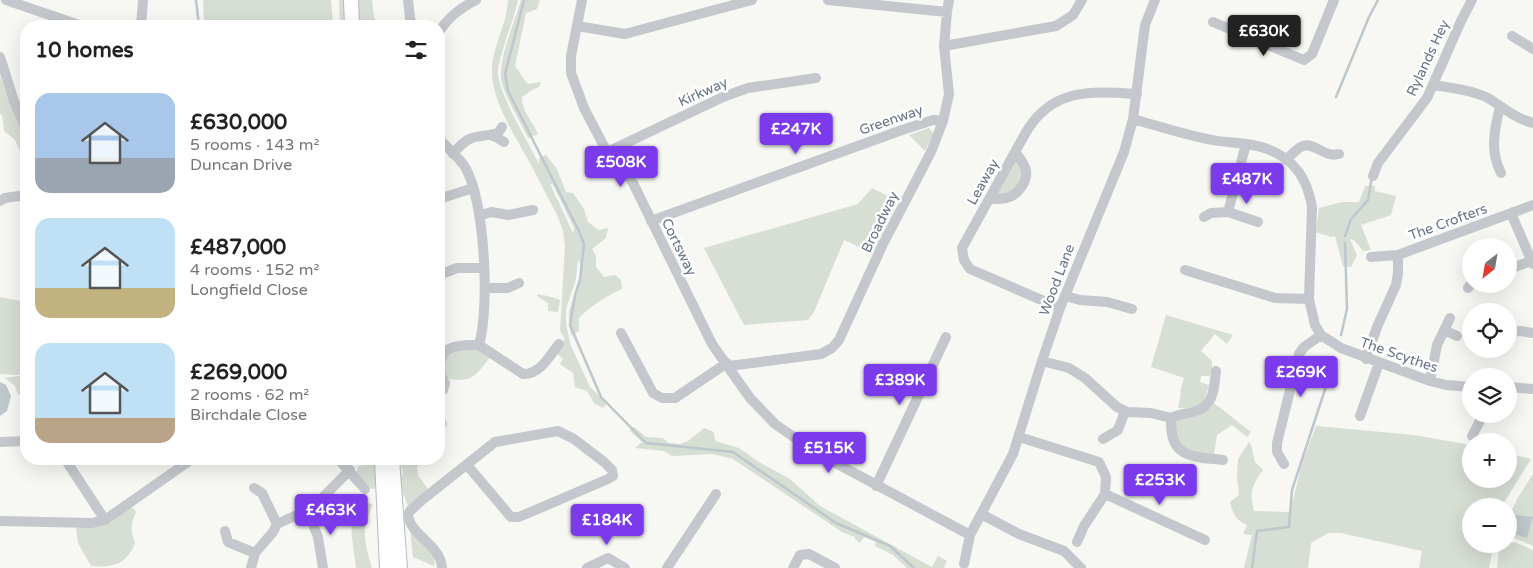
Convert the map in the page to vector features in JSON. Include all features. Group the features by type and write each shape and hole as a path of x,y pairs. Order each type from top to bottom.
{"main road":[{"path":"351,0 352,20"},
{"path":"382,465 387,568"},
{"path":"392,465 400,568"}],"street":[{"path":"6,0 64,20"},
{"path":"141,20 143,0"},
{"path":"408,0 410,20"},
{"path":"445,23 464,6 476,0"},
{"name":"Cortsway","path":"582,0 571,56 570,74 584,108 607,152 623,169 633,184 712,344 750,398 775,424 817,453 970,535"},
{"path":"577,26 625,34 752,0"},
{"path":"828,0 947,12"},
{"name":"Broadway","path":"728,365 821,354 832,348 839,340 884,244 931,152 943,120 949,94 944,46 949,0"},
{"path":"944,46 1056,26 1073,16 1082,0"},
{"name":"Wood Lane","path":"964,564 970,535 1013,454 1060,308 1124,152 1133,119 1145,25 1155,0"},
{"path":"1213,22 1304,60 1312,54 1334,0"},
{"name":"Rylands Hey","path":"1373,176 1378,163 1418,110 1434,85 1460,21 1472,0"},
{"path":"1512,36 1533,49"},
{"path":"0,57 20,115"},
{"name":"Kirkway","path":"607,152 724,97 748,88 816,78"},
{"path":"1434,85 1473,93 1487,98 1500,108 1533,123"},
{"name":"Leaway","path":"1060,308 970,269 964,260 962,248 1016,152 1024,134 1036,117 1051,104 1061,99 1086,92 1137,94"},
{"path":"1500,108 1494,140 1495,161 1501,173"},
{"path":"1133,119 1210,140 1246,144 1270,150 1291,162 1305,181 1312,207 1309,299 1315,325 1321,335 1304,347 1299,354 1277,443 1277,452 1284,464"},
{"name":"Greenway","path":"651,221 902,130 933,120 943,120"},
{"path":"453,154 462,143 472,137 482,137 498,133 502,127"},
{"path":"490,135 504,142"},
{"path":"1228,212 1246,144"},
{"path":"445,145 465,166 473,188 479,216 485,288 483,333 480,345"},
{"path":"1286,160 1300,147 1305,145 1331,156 1339,154"},
{"path":"990,199 1008,198 1020,189 1024,183 1026,171 1016,152"},
{"path":"445,197 473,188"},
{"path":"0,201 5,198 20,196"},
{"name":"The Crofters","path":"1371,257 1398,255 1533,204"},
{"path":"479,216 491,212 508,215 533,210"},
{"path":"1204,217 1211,213 1228,212 1258,222"},
{"path":"1514,212 1513,218 1532,263 1518,267"},
{"path":"1366,358 1377,327 1396,285 1398,255"},
{"path":"445,273 457,268 483,268"},
{"path":"1185,270 1275,298 1309,299"},
{"path":"485,288 508,288 519,283"},
{"path":"1065,296 1080,300 1107,302 1132,309"},
{"path":"1430,381 1437,345 1450,318"},
{"path":"1444,330 1457,336"},
{"path":"1517,331 1533,333"},
{"path":"621,333 652,393 662,398 675,398 728,365"},
{"name":"The Scythes","path":"1321,335 1339,347 1379,363 1430,381 1462,386"},
{"path":"876,486 946,337"},
{"path":"445,353 451,348 480,345 524,374 528,374 540,368 559,344"},
{"path":"1042,361 1069,368 1085,378 1117,407 1125,411 1162,415 1170,418 1179,413 1201,410 1208,404 1212,399 1216,371"},
{"path":"1360,416 1379,363"},
{"path":"1517,388 1532,389 1533,378"},
{"path":"1103,439 1118,430 1125,411"},
{"path":"1170,418 1175,444 1181,451 1189,455 1223,460"},
{"path":"442,568 442,563 436,553 409,521 408,515 410,511 495,442 558,430 574,439 612,470 613,476 519,518 511,517 505,511 467,465"},
{"path":"1019,437 1099,462 1106,477 1105,494 1084,526 1078,542"},
{"path":"0,442 20,441"},
{"path":"70,465 105,520"},
{"path":"0,521 92,522 105,520 180,465"},
{"path":"345,465 365,489"},
{"path":"251,568 255,553 273,532 277,524 308,512 350,470"},
{"path":"254,488 262,493 277,524"},
{"path":"667,568 716,494"},
{"path":"1105,494 1205,540"},
{"path":"308,512 318,537 323,568"},
{"path":"981,514 1019,534 1064,551 1081,568"},
{"path":"225,531 228,542 255,553"},
{"path":"792,568 800,555 809,554 835,568"},
{"path":"587,568 608,558 625,568"}],"shaded area":[{"path":"203,0 331,0 333,20 204,20"},
{"path":"339,0 347,0 348,20 340,20"},
{"path":"355,0 372,0 375,20 357,20"},
{"path":"508,0 518,0 498,68 498,77 507,102 539,164 539,158 546,155 557,169 566,192 573,193 584,209 588,222 598,230 608,228 606,238 592,249 596,256 596,267 604,277 615,275 621,280 622,289 594,305 579,318 579,331 571,336 569,312 581,272 578,259 576,279 566,309 566,324 571,346 590,387 607,403 603,408 594,403 587,391 575,387 573,373 560,364 563,359 557,354 565,339 560,331 565,246 563,231 557,215 500,107 493,82 494,53","holes":["550,184 553,185 574,228 573,233"]},
{"path":"521,0 540,0 537,9 526,13 515,66 528,84 541,82 539,87 522,97 525,111 538,134 528,138 508,100 501,79 502,60"},
{"path":"0,76 20,129 20,149 15,140 4,131 2,114 0,115"},
{"path":"929,128 933,133 925,151 909,135"},
{"path":"1016,158 1023,174 1016,190 1000,196 998,190"},
{"path":"1365,186 1375,186 1375,191 1396,196 1391,215 1361,225 1371,250 1363,251 1354,240 1350,239 1357,255 1351,267 1343,266 1335,236 1331,237 1316,232 1319,208 1342,202 1359,202"},
{"path":"872,188 898,201 873,253 844,240 814,312 808,320 744,325 704,248 858,204"},
{"path":"538,294 560,300 558,312 548,311 548,303 537,296"},
{"path":"0,297 20,301 20,374 0,374"},
{"path":"1166,315 1233,335 1227,344 1215,334 1201,351 1212,361 1212,373 1209,376 1201,376 1200,382 1209,385 1204,402 1192,408 1178,408 1184,378 1151,367"},
{"path":"473,348 491,356 473,376 468,379 455,380 446,378 445,358 450,352"},
{"path":"20,376 20,393 18,395 15,386 5,378"},
{"path":"0,382 6,385 11,396 7,411 0,416"},
{"path":"1214,403 1251,432 1247,437 1232,425 1217,435 1214,455 1189,451 1178,442 1174,422 1177,419 1207,411"},
{"path":"1316,426 1414,435 1462,443 1462,488 1513,488 1507,498 1462,498 1462,553 1492,553 1489,568 1419,568 1422,551 1341,533 1328,533 1311,543 1308,568 1244,568 1252,535 1243,534 1247,525 1235,516 1230,502 1239,495 1238,459 1249,442 1255,462 1263,470 1256,480 1253,489 1254,511 1289,512 1302,463"},
{"path":"631,427 634,427 646,437 663,438 668,443 680,444 688,441 704,428 714,432 715,441 739,448 759,462 790,479 820,506 932,567 938,556 947,561 945,568 907,568 893,555 875,546 876,542 864,537 860,543 855,537 842,532 733,459 713,454 672,456 664,451 635,448 642,442 630,431"},
{"path":"1517,456 1531,459 1517,482"},
{"path":"374,465 375,489 372,489 356,472 359,466"},
{"path":"401,465 418,465 418,475 428,489 409,509 399,483 403,472"},
{"path":"1533,474 1533,546 1517,539 1517,499"},
{"path":"350,501 373,504 365,529 367,550 372,568 356,568"},
{"path":"131,506 136,512 132,524 132,535 135,543 128,556 112,565 91,566 78,543 76,528 89,525"},
{"path":"1517,515 1533,517 1527,538 1517,535"},
{"path":"410,529 430,551 433,556 434,566 413,557"},
{"path":"1517,543 1533,550 1533,568 1497,568 1498,553 1517,553"}],"waterway":[{"path":"196,0 198,20"},
{"path":"524,0 505,74 508,91 584,244 580,280 575,295 570,325 601,397 646,443 733,452 836,523 890,546 914,568"},
{"path":"1336,97 1369,17 1378,0"},
{"path":"1345,236 1351,219 1368,200 1372,177"},
{"path":"1341,335 1347,309 1345,243"},
{"path":"1252,568 1257,531 1289,527 1292,490 1335,359"}]}
